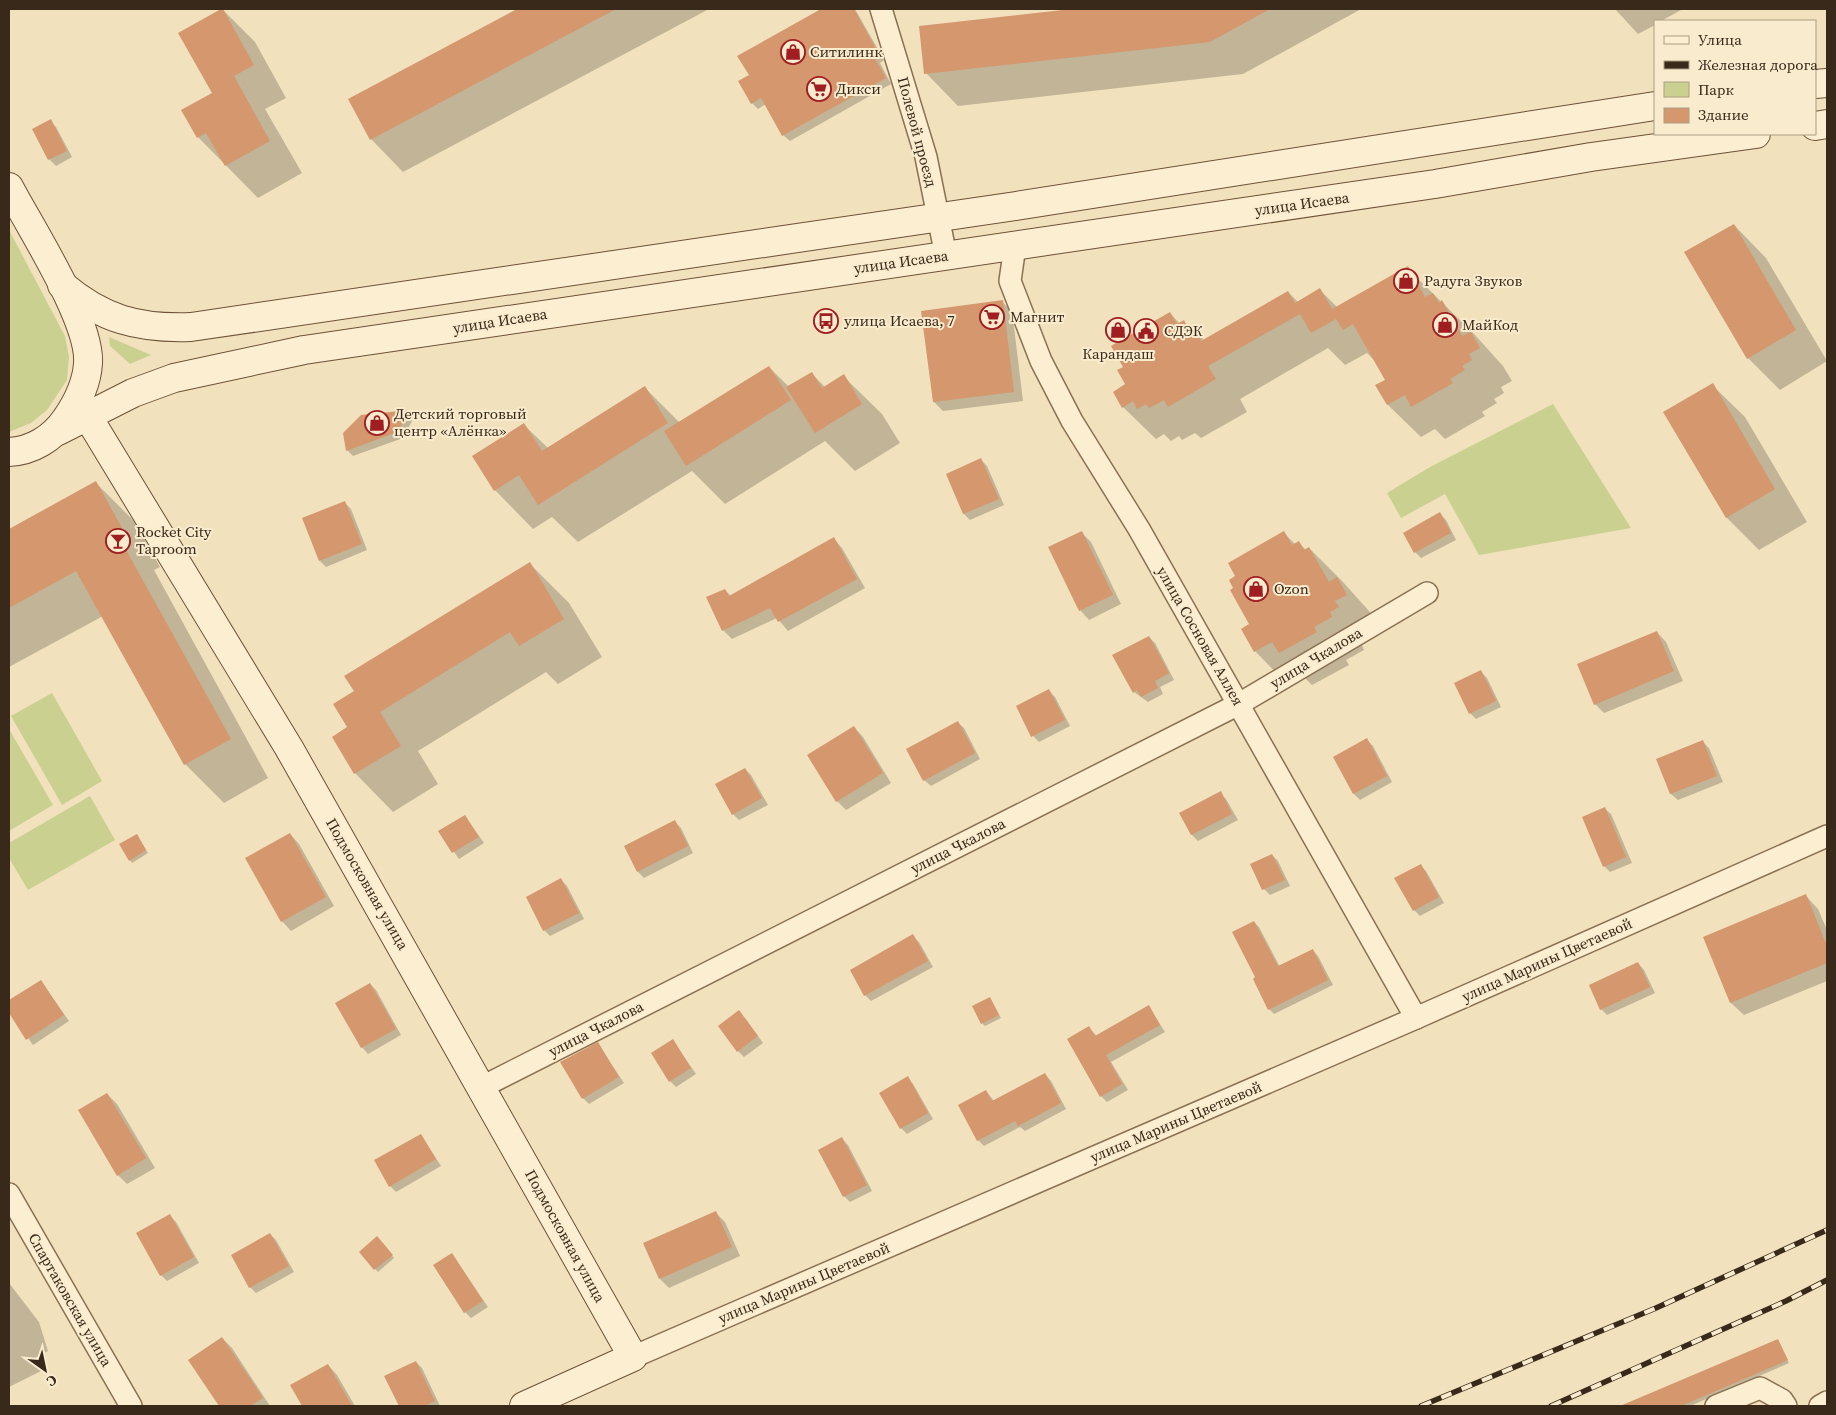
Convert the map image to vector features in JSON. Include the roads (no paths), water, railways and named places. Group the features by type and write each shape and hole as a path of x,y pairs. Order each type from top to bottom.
{"main road":[{"path":"62,285 82,302 101,312 126,321 159,328 191,327 938,218 1654,106"},
{"name":"улица Исаева","path":"58,431 134,393 174,378 259,358 1426,186 1591,157 1749,135"},
{"path":"9,187 80,320 88,363 83,388 73,410 58,431 40,443 19,452 9,452"},
{"name":"Подмосковная улица","path":"88,417 247,675 482,1087 633,1357"},
{"name":"улица Марины Цветаевой","path":"524,1406 633,1357"}],"street":[{"name":"Полевой проезд","path":"881,9 926,157 946,256"},
{"name":"улица Сосновая Аллея","path":"1015,246 1010,281 1041,361 1072,421 1139,529 1416,1018"},
{"name":"улица Чкалова","path":"482,1087 1239,704 1427,593"},
{"name":"улица Марины Цветаевой","path":"633,1357 1416,1018 1827,836"},
{"name":"Спартаковская улица","path":"9,1194 131,1406"},
{"path":"1716,1406 1760,1388 1782,1400 1786,1406"},
{"path":"1820,1406 1827,1402"}],"railway":[{"path":"1421,1406 1656,1308 1827,1230"},
{"path":"1551,1406 1786,1301 1827,1280"}],"place":[{"name":"Ситилинк","path":"793,52"},
{"name":"Дикси","path":"819,89"},
{"name":"Радуга Звуков","path":"1406,281"},
{"name":"Магнит","path":"992,317"},
{"name":"улица Исаева, 7","path":"826,321"},
{"name":"МайКод","path":"1445,325"},
{"name":"Карандаш","path":"1118,330"},
{"name":"СДЭК","path":"1146,331"},
{"name":"Детский торговый центр «Алёнка»","path":"377,423"},
{"name":"Rocket City Taproom","path":"118,541"},
{"name":"Ozon","path":"1256,589"}]}
